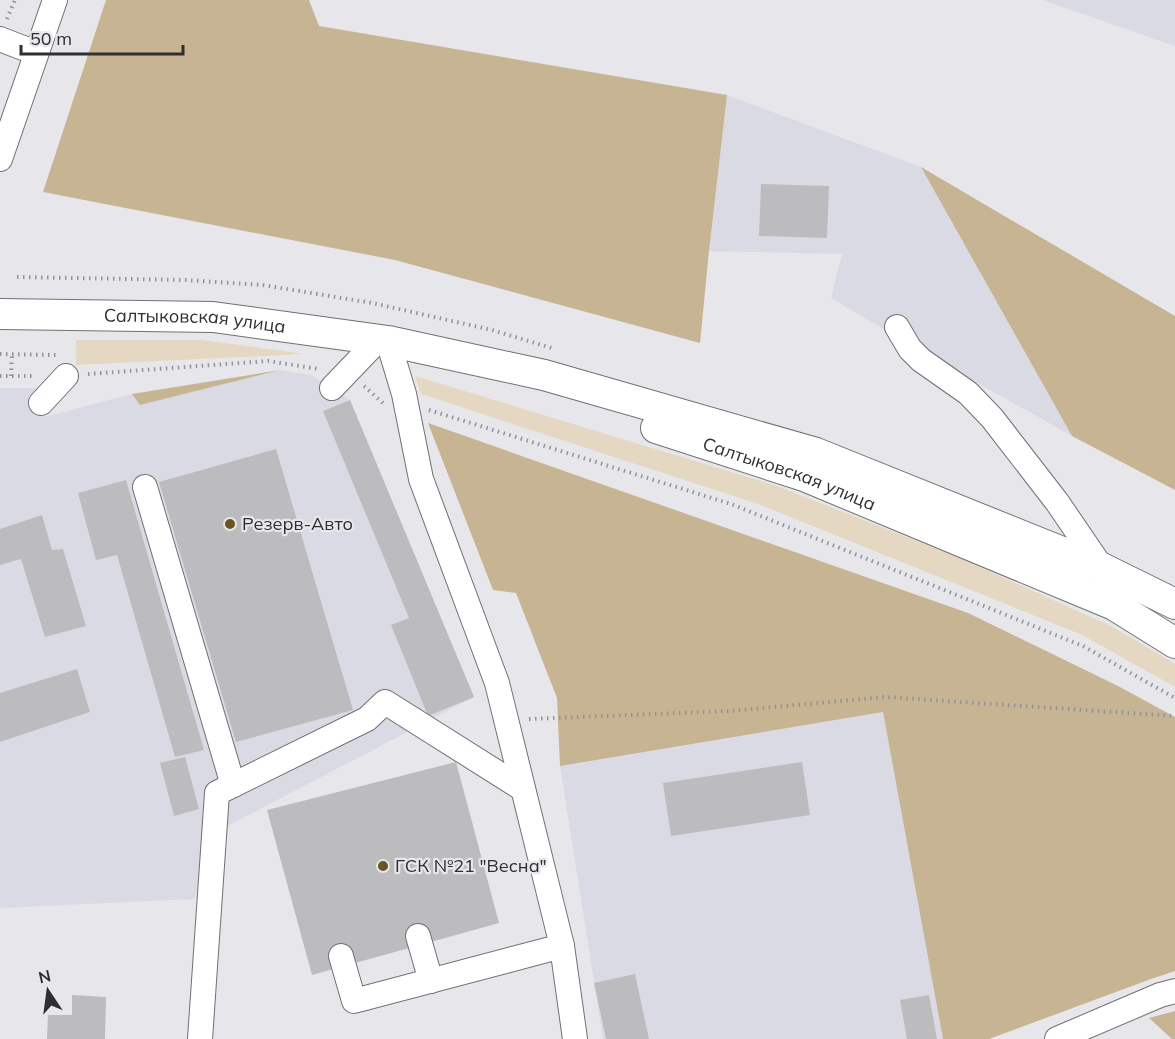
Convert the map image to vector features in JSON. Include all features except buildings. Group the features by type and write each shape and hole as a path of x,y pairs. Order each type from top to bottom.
{"main road":[{"name":"Салтыковская улица","path":"0,314 213,317 383,340 544,375 816,453 1102,568 1175,604"},
{"name":"Салтыковская улица","path":"383,340 804,476 1114,605 1175,643"}],"street":[{"path":"0,159 55,0"},
{"path":"0,39 36,53"},
{"path":"897,327 910,349 921,360 968,393 992,418 1057,502 1102,568"},
{"path":"339,381 383,340 404,394 421,479 497,683 562,946 575,1039"},
{"path":"41,403 66,366"},
{"path":"145,487 233,785"},
{"path":"200,1039 217,793 367,719 385,702 523,789"},
{"path":"418,936 431,981"},
{"path":"341,956 354,1001 562,946"},
{"path":"1057,1039 1160,995 1175,991"}],"path":[{"path":"0,354 12,354 66,366 268,361 339,381"},
{"path":"11,376 12,354"},
{"path":"404,394 429,410 742,508 1083,646 1175,698"},
{"path":"506,719 730,711 885,698 1175,716"}],"shaded area":[{"path":"106,0 309,0 319,26 727,95 700,343 395,260 43,192"},
{"path":"1042,0 1175,0 1175,46"},
{"path":"727,95 921,167 1072,436 831,298 842,254 709,251"},
{"path":"921,167 1175,316 1175,490 1072,436"},
{"path":"76,340 202,340 305,354 76,365"},
{"path":"280,370 311,375 350,400 474,697 226,827 194,899 0,908 0,388 37,388 45,417 132,394 141,405"},
{"path":"280,370 140,405 132,394"},
{"path":"415,376 777,486 960,558 1113,627 1175,664 1175,687 1082,635 758,504 421,394"},
{"path":"428,423 968,613 1118,686 1175,717 1175,971 989,1039 943,1039 883,712 560,766 557,698 516,593 493,590"},
{"path":"883,712 943,1039 603,1039 560,766"},
{"path":"1175,1011 1175,1039 1172,1039 1149,1018"}],"place":[{"name":"Резерв-Авто","path":"230,524"},
{"name":"ГСК №21 \"Весна\"","path":"383,866"}]}
